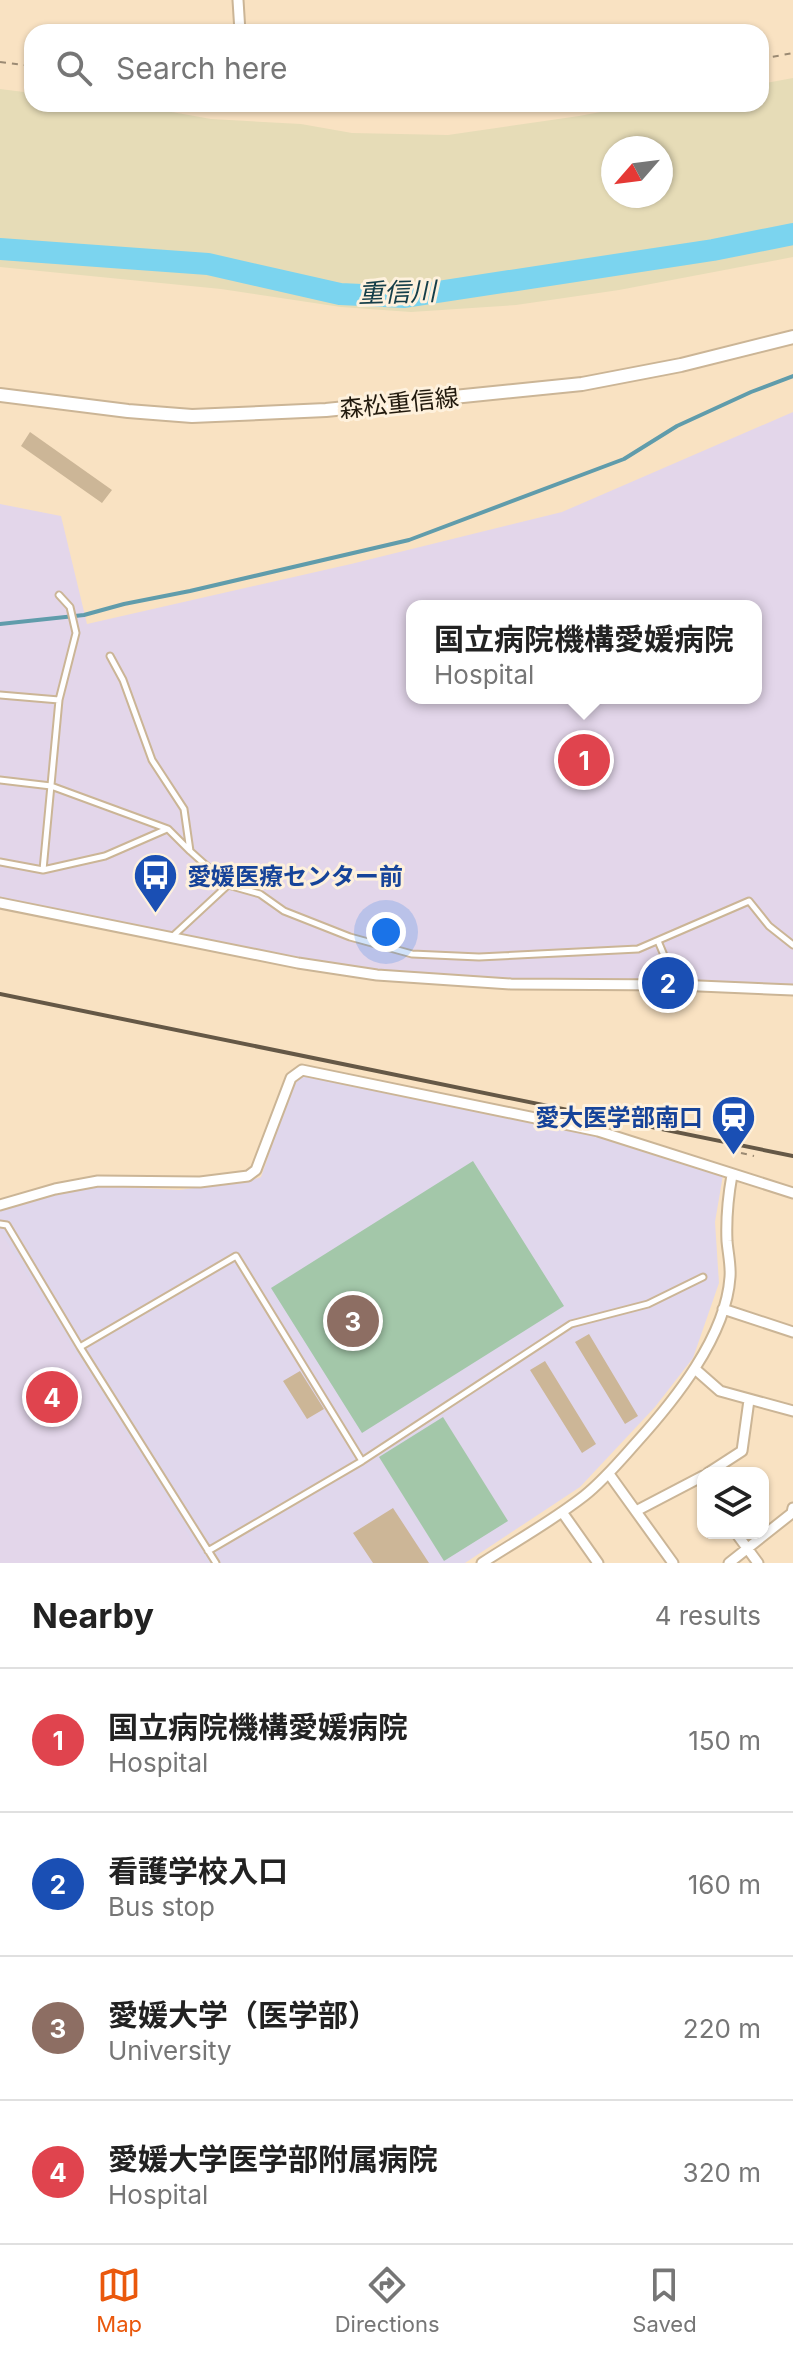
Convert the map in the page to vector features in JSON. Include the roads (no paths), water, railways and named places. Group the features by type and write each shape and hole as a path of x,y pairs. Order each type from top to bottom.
{"main road":[{"name":"森松重信線","path":"0,395 192,416 326,410 582,384 681,365 793,337"}],"street":[{"path":"238,0 240,24"},
{"path":"0,903 298,963 377,975 511,984 676,985 793,990"},
{"path":"0,1205 55,1189 98,1181 200,1182 248,1176 256,1170 291,1078 302,1070 598,1131 793,1193"},
{"path":"482,1563 586,1495 661,1416 695,1369 723,1309 731,1277 726,1211 732,1175"},
{"path":"723,1309 793,1332"},
{"path":"695,1369 720,1391 793,1411"},
{"path":"720,1467 742,1451 749,1400"},
{"path":"609,1474 673,1563"},
{"path":"636,1511 697,1482"},
{"path":"729,1563 792,1513 793,1508"},
{"path":"562,1512 598,1563"},
{"path":"740,1539 758,1563"}],"lane":[{"path":"43,870 59,700 76,633 70,607 59,595"},
{"path":"110,656 123,680 152,760 184,809 190,851"},
{"path":"0,695 59,700"},
{"path":"0,780 51,786 168,829 228,885 260,894 284,911 350,937 412,954 479,957 638,949 749,901 769,926 793,945"},
{"path":"0,862 43,870 105,856 168,829"},
{"path":"173,937 228,885"},
{"path":"658,941 676,985"},
{"path":"0,1224 7,1225 216,1563"},
{"path":"80,1347 236,1256 362,1461"},
{"path":"208,1551 362,1461 571,1324 648,1304 703,1277"}],"waterway":[{"name":"重信川","path":"0,249 208,264 340,294 405,297 713,250 793,234"},
{"path":"0,624 84,615 409,540 624,459 677,426 793,376"}],"railway":[{"path":"0,994 793,1156"}],"place":[{"name":"国立病院機構愛媛病院","path":"584,760"},
{"name":"愛媛医療センター前","path":"156,915"},
{"name":"看護学校入口","path":"668,983"},
{"name":"愛大医学部南口","path":"734,1156"},
{"name":"愛媛大学（医学部）","path":"353,1321"},
{"name":"愛媛大学医学部附属病院","path":"52,1397"}]}
